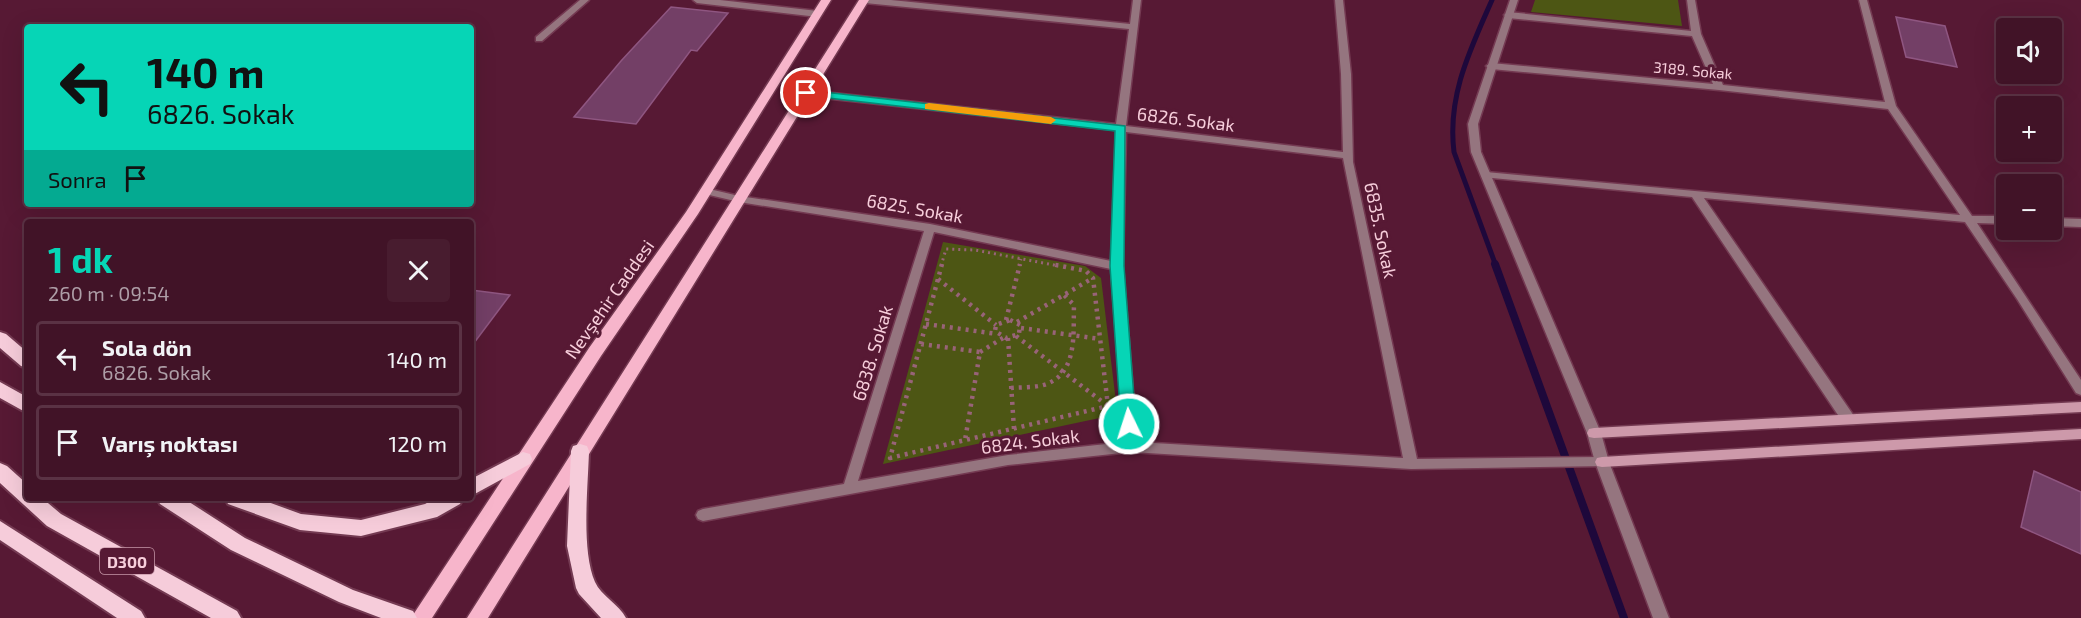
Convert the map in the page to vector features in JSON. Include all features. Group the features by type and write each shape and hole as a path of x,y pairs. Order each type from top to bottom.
{"highway":[{"path":"0,338 24,359"},
{"path":"0,389 24,404"},
{"path":"580,451 577,546 586,588 615,618"},
{"path":"474,486 523,459"},
{"name":"D300","path":"0,471 24,493"},
{"name":"D300","path":"33,501 54,520 230,618"},
{"path":"172,501 238,544 346,596 406,618"},
{"path":"243,501 300,522 361,528 430,511 448,501"},
{"path":"0,529 134,618"}],"main road":[{"name":"Nevşehir Caddesi","path":"421,618 523,459 705,191 826,0"},
{"path":"477,618 865,0"},
{"path":"1594,433 2081,407"},
{"path":"1602,462 2080,434"}],"street":[{"path":"539,39 585,0"},
{"path":"697,0 818,14"},
{"path":"865,0 1135,27"},
{"path":"1131,447 1117,266 1121,128 1137,0"},
{"name":"6835. Sokak","path":"1339,0 1346,74 1348,156 1411,464"},
{"path":"1514,0 1473,124 1476,152 1594,433 1602,462 1661,618"},
{"path":"1691,0 1696,34 1719,87"},
{"path":"1863,0 1891,106 2081,390"},
{"path":"1508,15 1696,34"},
{"name":"3189. Sokak","path":"1491,66 1891,106"},
{"name":"6826. Sokak","path":"806,93 1348,156"},
{"path":"1486,175 1996,220"},
{"name":"6825. Sokak","path":"705,191 739,199 930,228 1117,266"},
{"path":"1695,193 1849,420"},
{"path":"2062,222 2081,223"},
{"name":"6838. Sokak","path":"849,489 930,228"},
{"name":"6824. Sokak","path":"703,515 1008,460 1131,447 1411,464 1602,462"}],"path":[{"path":"946,249 975,250 1086,271 1093,278 1108,406 890,458 946,249"},
{"path":"1006,320 1022,259"},
{"path":"996,325 1006,320 1017,322 1093,278"},
{"path":"938,279 996,325 997,334"},
{"path":"1011,388 1049,383 1064,372 1070,359 1074,305 1064,295"},
{"path":"1017,322 1021,328 1100,339"},
{"path":"926,324 997,334 1006,338"},
{"path":"921,344 980,352 1006,338 1016,336 1021,328"},
{"path":"1016,336 1108,406"},
{"path":"1006,338 1014,429"},
{"path":"965,440 980,352"}],"green space":[{"path":"1535,0 1678,0 1682,26 1531,12"},
{"path":"943,242 1085,266 1101,278 1116,402 1109,416 883,464"}],"building":[{"path":"671,7 728,13 697,51 691,50 636,124 574,117 621,61"},
{"path":"1896,17 1945,26 1957,67 1906,57"},
{"path":"474,290 510,295 474,343"},
{"path":"2034,471 2081,492 2081,554 2021,527"}],"waterway":[{"path":"1492,0 1462,74 1457,92 1453,131 1454,152 1496,266"},
{"path":"1495,264 1624,618"}],"slow traffic":[{"path":"929,107 1051,120"}],"route":[{"path":"806,93 1121,128 1117,266 1129,424"}]}
